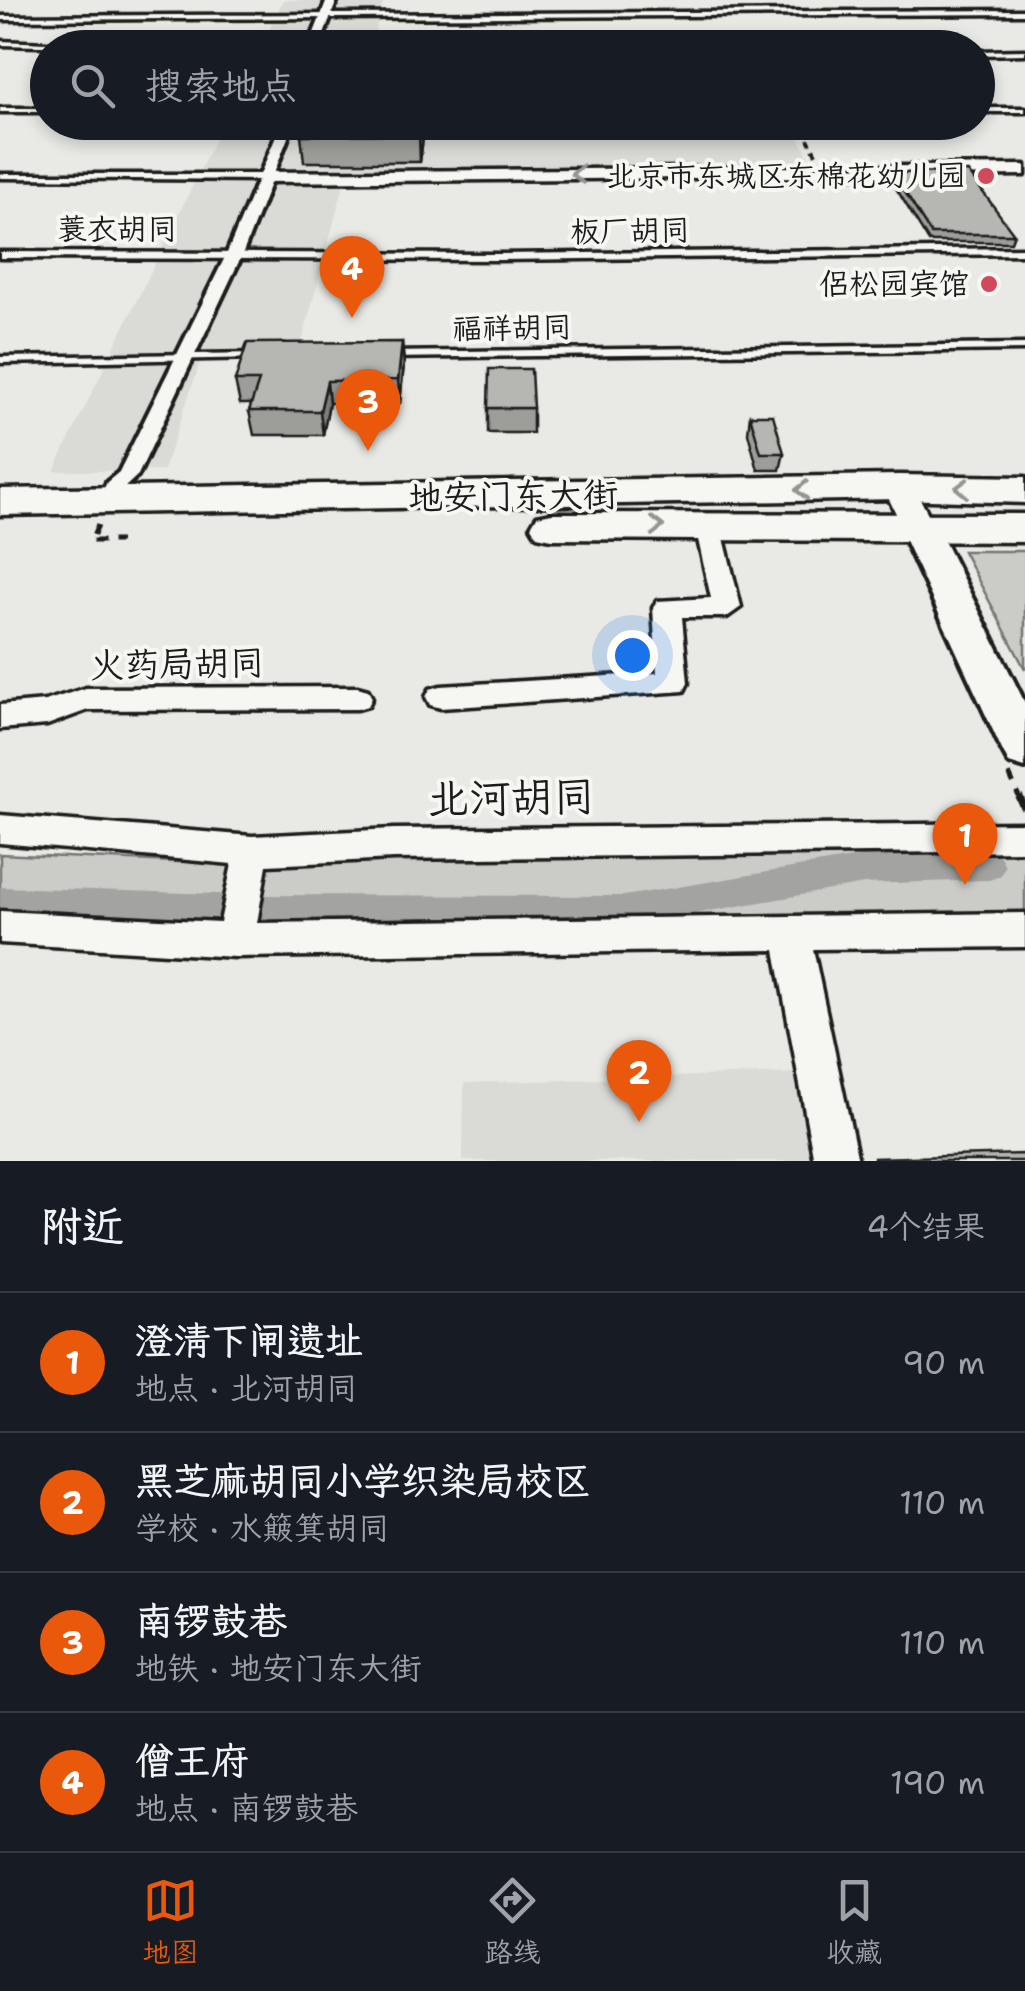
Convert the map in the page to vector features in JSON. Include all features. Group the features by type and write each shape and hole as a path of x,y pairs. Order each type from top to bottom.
{"main road":[{"name":"地安门东大街","path":"0,525 109,522 708,526 1025,490"},
{"name":"地安门东大街","path":"0,502 109,522 420,498 908,506 1025,528"},
{"path":"908,506 1025,750"}],"street":[{"path":"321,30 332,0"},
{"path":"109,522 114,486 128,475 235,253 280,140"},
{"path":"264,177 1025,170"},
{"path":"441,697 673,683 668,608 727,607 708,526"},
{"name":"火药局胡同","path":"0,717 47,712 86,699 357,698"},
{"name":"北河胡同","path":"0,829 252,851 414,843 1025,837"},
{"path":"235,940 252,851"},
{"path":"0,927 235,940 1025,930"},
{"path":"791,935 836,1161"}],"lane":[{"path":"0,18 1025,12"},
{"path":"0,44 30,44"},
{"path":"995,53 1025,52"},
{"path":"0,110 30,110"},
{"path":"995,110 1025,110"},
{"path":"0,176 264,177"},
{"name":"板厂胡同","path":"235,253 499,257 1025,252"},
{"name":"蓑衣胡同","path":"0,255 235,253"},
{"name":"福祥胡同","path":"378,355 1025,347"},
{"path":"0,360 280,356"}],"path":[{"path":"809,140 825,172"}],"shaded area":[{"path":"283,0 384,0 376,30 269,30"},
{"path":"215,140 800,140 815,168 282,170 279,179 345,180 297,360 201,360 163,471 54,471"},
{"path":"963,551 1025,551 1025,669"},
{"path":"1020,850 1025,860 1025,921 195,930 0,922 0,854 174,862"},
{"path":"804,1073 824,1161 463,1161 464,1083"}],"building":[{"path":"968,172 1014,234 931,234 893,173"},
{"path":"402,342 398,380 327,381 320,411 249,411 259,381 235,381 247,343"},
{"path":"489,369 531,369 533,408 488,408"},
{"path":"750,415 773,415 784,453 761,453"},
{"path":"1025,1154 1025,1161 874,1161 874,1158"}],"waterway":[{"path":"0,901 249,910 624,911 864,870 989,866"}],"place":[{"name":"北京市东城区东棉花幼儿园","path":"986,176"},
{"name":"侣松园宾馆","path":"989,284"},
{"name":"僧王府","path":"352,318"},
{"name":"南锣鼓巷","path":"368,451"},
{"name":"澄清下闸遗址","path":"965,885"},
{"name":"黑芝麻胡同小学织染局校区","path":"639,1122"}]}
